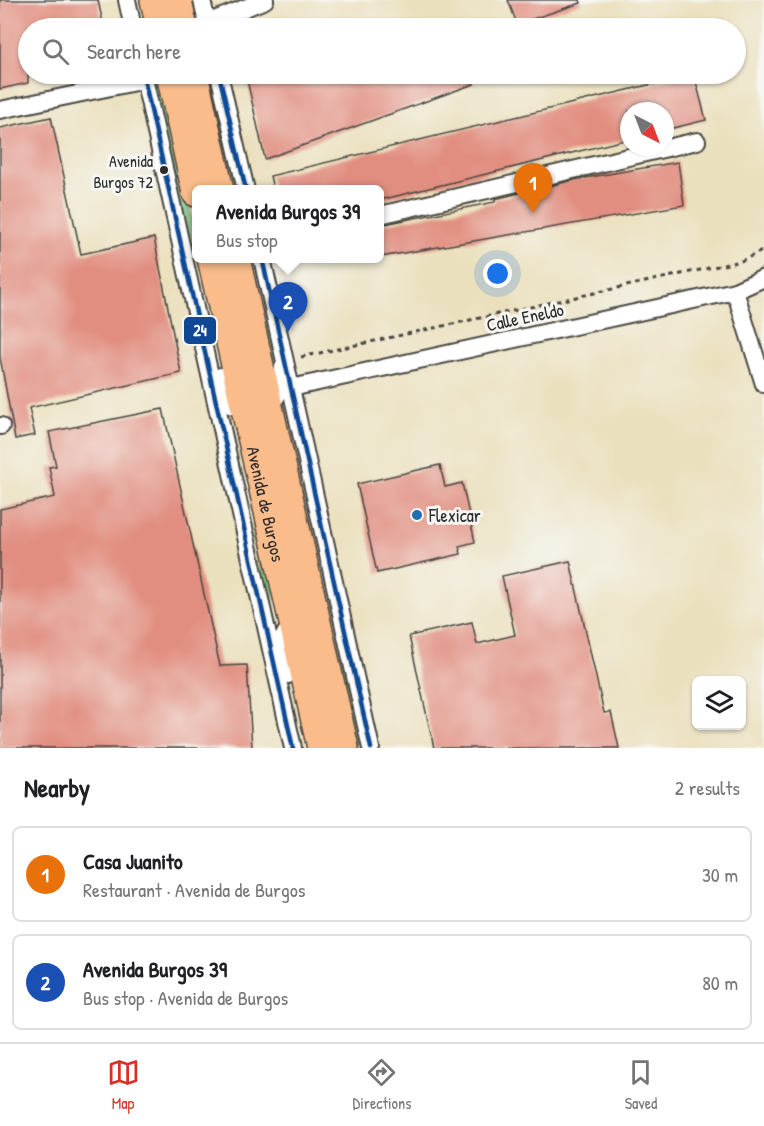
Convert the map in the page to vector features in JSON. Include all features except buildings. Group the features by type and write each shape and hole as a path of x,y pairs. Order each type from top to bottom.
{"highway":[{"path":"154,0 158,18"},
{"path":"178,0 193,18"},
{"path":"156,84 193,185"},
{"path":"196,84 221,183"},
{"name":"Avenida de Burgos","path":"200,263 256,408"},
{"name":"Avenida de Burgos","path":"237,263 256,408 269,469 345,748"},
{"name":"Avenida de Burgos","path":"269,469 292,622 321,748"}],"street":[{"path":"201,18 202,0"},
{"path":"222,18 265,0"},
{"path":"128,3 131,18"},
{"path":"0,110 117,84"},
{"name":"Avenida de Burgos","path":"155,84 192,234"},
{"path":"221,84 245,185"},
{"path":"384,214 697,141"},
{"name":"Avenida de Burgos","path":"199,263 244,523 293,742"},
{"path":"263,263 371,748"},
{"name":"Calle Eneldo","path":"291,388 735,291 764,278"},
{"path":"735,291 764,384"},
{"path":"256,408 279,393 285,360"},
{"path":"244,523 244,481 269,469 304,488 343,620"},
{"path":"292,622 283,638 293,742"}],"path":[{"path":"285,360 730,263 764,250"}],"green space":[{"path":"152,84 163,84 192,220 192,240 182,214"},
{"path":"207,84 215,84 232,159 216,125"},
{"path":"248,263 270,321 275,352 274,387"},
{"path":"256,505 275,588 271,610 252,539"},
{"path":"326,618 348,674 364,748 355,748"}],"transit line":[{"name":"24","path":"145,84 293,748"},
{"name":"24","path":"221,84 245,185"},
{"name":"24","path":"263,263 371,748"}],"place":[{"name":"Avenida Burgos 72","path":"164,170"},
{"name":"Casa Juanito","path":"533,213"},
{"name":"Avenida Burgos 39","path":"288,332"},
{"name":"Flexicar","path":"417,515"}]}
